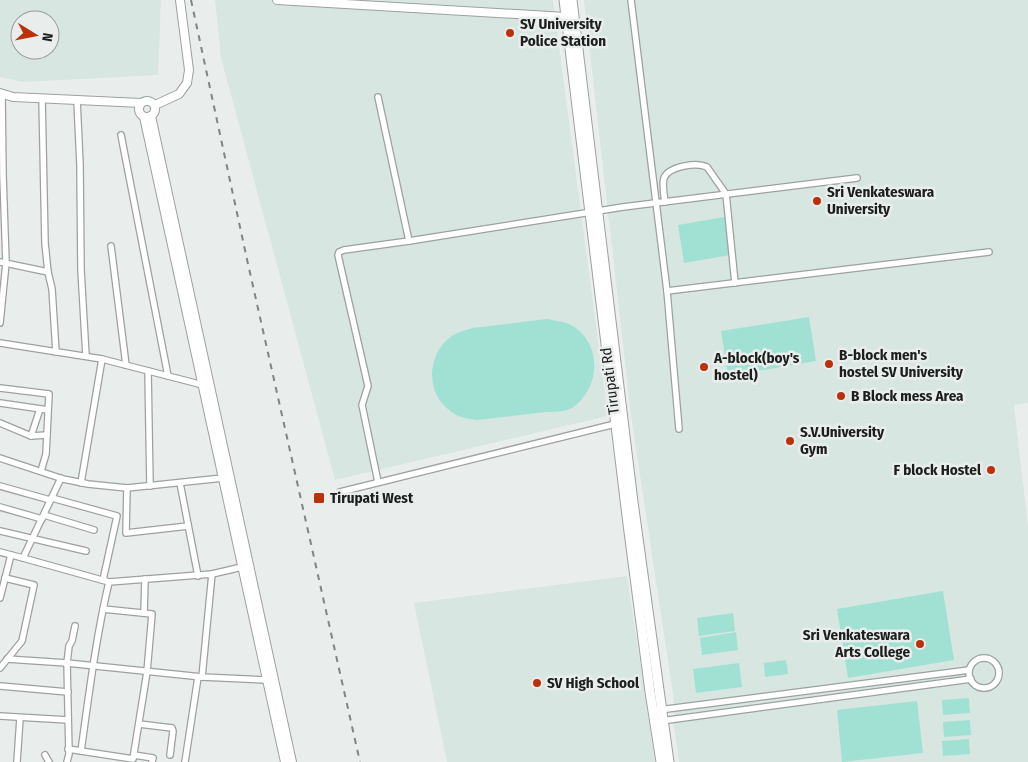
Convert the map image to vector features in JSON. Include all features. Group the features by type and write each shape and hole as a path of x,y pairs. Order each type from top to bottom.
{"main road":[{"name":"Tirupati Rd","path":"564,0 570,16 629,506 657,710 669,762"},
{"name":"Tirupati Rd","path":"570,16 572,0"},
{"name":"Tirupati Rd","path":"594,211 616,424 629,506"},
{"name":"Tirupati Rd","path":"659,721 661,762"}],"street":[{"path":"155,105 179,94 187,83 189,70 180,0"},
{"path":"277,0 570,16"},
{"path":"631,0 667,291 679,430"},
{"path":"0,323 3,263 1,94 12,97 141,103 147,100 155,105"},
{"path":"378,97 410,241"},
{"path":"42,98 45,243 52,288 56,352"},
{"path":"77,100 81,270 86,356"},
{"path":"141,103 140,112 148,116"},
{"path":"148,116 155,112 155,105"},
{"path":"148,116 203,385 285,762"},
{"path":"148,116 292,762"},
{"path":"121,135 168,376"},
{"path":"665,202 663,184 668,172 677,168 698,164 707,167 726,194 735,283"},
{"path":"378,482 362,405 368,386 338,255 339,252 594,211 857,178"},
{"path":"111,246 126,365"},
{"path":"667,291 989,252"},
{"path":"3,263 48,272"},
{"path":"0,343 102,359 203,385"},
{"path":"81,483 102,359"},
{"path":"148,371 150,486"},
{"path":"0,388 49,394 46,454 42,471"},
{"path":"0,403 48,410"},
{"path":"31,436 40,409"},
{"path":"0,423 31,436 47,434"},
{"path":"340,492 616,424"},
{"path":"0,458 81,483 127,488 223,478"},
{"path":"23,558 61,478"},
{"path":"180,483 198,576"},
{"path":"0,486 116,516 81,751"},
{"path":"127,488 126,534 188,526"},
{"path":"0,507 94,530"},
{"path":"0,531 86,551"},
{"path":"0,552 106,581 198,576 242,567"},
{"path":"0,598 3,580 11,555"},
{"path":"185,762 200,677 212,574"},
{"path":"0,668 22,641 34,586 3,580"},
{"path":"144,613 145,580"},
{"path":"68,749 133,759 134,755 148,672 152,614 103,609"},
{"path":"66,762 68,749 67,663 75,626"},
{"path":"657,710 969,670 975,662 985,658 995,663 998,676 996,682 990,687 979,687 971,680 969,670"},
{"path":"7,659 67,663 200,677 267,680"},
{"path":"659,721 971,680"},
{"path":"0,686 68,692"},
{"path":"0,716 68,720"},
{"path":"17,762 20,718"},
{"path":"139,724 172,728 170,755"},
{"path":"45,755 49,762"},
{"path":"134,755 153,758 152,762"}],"shaded area":[{"path":"0,0 161,0 158,75 23,82 0,77"},
{"path":"215,0 553,0 608,416 335,480 221,58"},
{"name":"Sri Venkateswara University","path":"584,0 1028,0 1028,403 1014,405 1028,526 1028,762 679,762 674,727 674,701 631,416"},
{"name":"SV High School","path":"627,576 655,762 447,762 414,603"}],"green space":[{"path":"730,216 736,254 684,263 678,225"},
{"path":"809,317 816,361 728,376 721,331"},
{"path":"547,319 573,326 585,337 591,347 594,358 592,380 581,400 572,408 559,412 477,420 455,414 441,402 433,383 432,372 438,352 452,336 473,328"},
{"path":"943,591 954,660 848,678 837,609"},
{"path":"733,613 735,631 699,636 697,618"},
{"path":"736,632 738,650 702,655 700,638"},
{"path":"786,660 788,674 765,677 764,663"},
{"path":"739,663 742,687 696,693 693,669"},
{"path":"969,698 970,713 943,715 942,700"},
{"path":"917,701 923,753 842,762 837,710"},
{"path":"970,720 971,735 944,737 943,722"},
{"path":"969,739 970,754 943,756 942,741"}],"railway":[{"path":"191,0 248,264 360,762"}],"place":[{"name":"SV University Police Station","path":"510,33"},
{"name":"Sri Venkateswara University","path":"817,201"},
{"name":"B-block men's hostel SV University","path":"829,364"},
{"name":"A-block(boy's hostel)","path":"704,367"},
{"name":"B Block mess Area","path":"841,396"},
{"name":"S.V.University Gym","path":"790,441"},
{"name":"F block Hostel","path":"991,470"},
{"name":"Tirupati West","path":"319,498"},
{"name":"Sri Venkateswara Arts College","path":"920,644"},
{"name":"SV High School","path":"537,683"}]}
